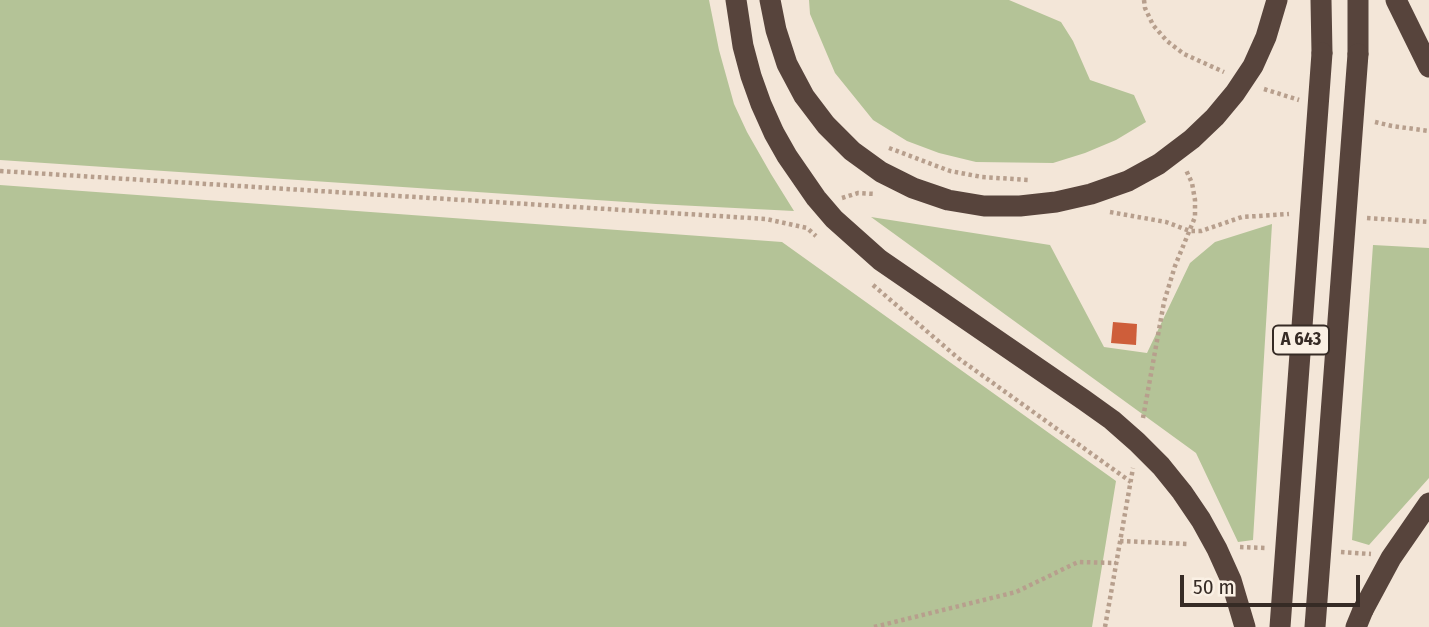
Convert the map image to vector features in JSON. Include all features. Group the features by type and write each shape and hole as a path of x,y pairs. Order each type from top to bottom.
{"highway":[{"path":"736,0 743,46 761,104 787,156 816,198 880,260 1112,419 1137,442 1161,466 1201,520 1231,580 1245,627"},
{"path":"770,0 787,64 804,96 826,125 852,150 881,172 948,200 984,206 1020,206 1091,194 1128,181 1159,164 1192,139 1236,93 1266,37 1277,0"},
{"name":"A 643","path":"1280,627 1322,54 1321,0"},
{"name":"A 643","path":"1315,627 1358,54 1358,0"},
{"path":"1396,0 1429,67"},
{"path":"1356,627 1391,558 1429,503"}],"path":[{"path":"1144,0 1153,25 1167,41 1184,54 1230,74"},
{"path":"1253,84 1302,101"},
{"path":"1366,119 1429,131"},
{"path":"887,147 950,171 982,177 1031,180"},
{"path":"1182,164 1192,183 1195,200 1195,217 1190,231 1201,231 1242,217 1263,215"},
{"path":"0,171 766,219 807,228 817,237"},
{"path":"868,280 958,358 1131,482"},
{"path":"1120,541 1196,545"},
{"path":"1234,547 1274,549"},
{"path":"1329,551 1369,554"},
{"path":"874,627 1016,592 1079,562 1116,563"}],"green space":[{"path":"0,0 709,0 734,104 747,132 794,211 0,160"},
{"path":"809,0 1009,0 1061,22 1073,41 1090,80 1134,95 1146,122 1116,140 1053,163 976,162 939,153 907,141 873,120 835,73 810,14"},
{"path":"0,185 782,242 1116,481 1092,627 0,627"},
{"path":"871,217 1050,245 1104,347 1147,353 1190,263 1215,242 1272,224 1253,540 1238,542 1196,453"},
{"path":"1373,245 1429,248 1429,478 1369,545 1352,540"}],"building":[{"path":"1113,322 1137,324 1136,345 1111,343"}]}
